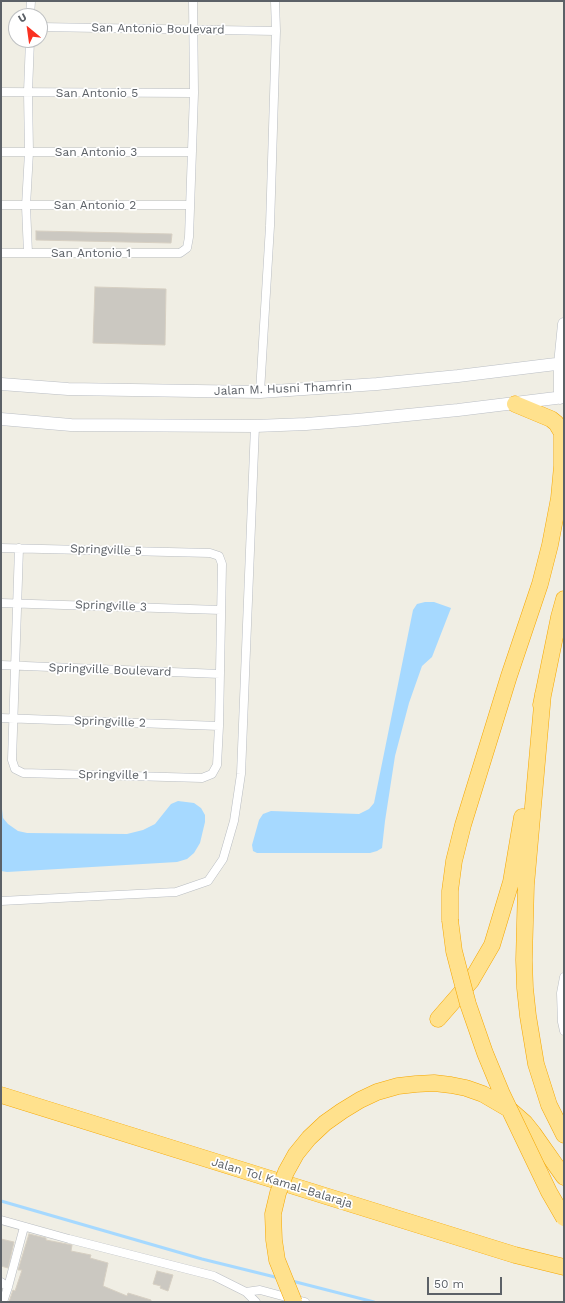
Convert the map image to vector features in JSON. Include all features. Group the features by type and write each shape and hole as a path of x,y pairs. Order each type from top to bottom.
{"highway":[{"path":"515,404 551,419 556,423 562,433 559,498 545,567 509,676 463,825 454,861 450,891 450,920 454,951 460,974 468,1004 485,1053 505,1101 549,1192 564,1218"},
{"path":"438,1019 471,982 492,945 511,882 543,694 564,599"},
{"path":"543,694 526,885 524,960 525,988 536,1064 549,1105 564,1135"},
{"path":"294,1302 277,1260 274,1240 274,1214 278,1193 286,1172 309,1138 325,1123 360,1100 377,1092 398,1086 440,1084 466,1088 483,1094 507,1108 525,1123 564,1177"},
{"name":"Jalan Tol Kamal–Balaraja","path":"1,1095 507,1253 564,1267"}],"main road":[{"path":"1,419 71,425 255,426 357,420 562,398 564,324"},
{"name":"Jalan M. Husni Thamrin","path":"1,384 68,389 260,392 377,384 562,363"}],"street":[{"path":"190,205 194,93 193,1"},
{"path":"260,392 270,226 276,31 275,1"},
{"name":"San Antonio Boulevard","path":"48,27 276,31"},
{"path":"28,253 26,206 29,152 28,92 30,48"},
{"name":"San Antonio 5","path":"1,92 194,93"},
{"name":"San Antonio 3","path":"1,152 191,152"},
{"name":"San Antonio 2","path":"1,205 190,205"},
{"name":"San Antonio 1","path":"1,253 180,253 187,248 189,237 190,205"},
{"path":"1,901 176,892 208,881 223,859 234,821 241,774 255,426"},
{"name":"Springville 5","path":"1,548 210,553 219,556 222,564 221,610"},
{"path":"14,719 19,548"},
{"name":"Springville 3","path":"1,603 221,610"},
{"path":"219,726 221,610"},
{"name":"Springville Boulevard","path":"1,665 220,674"},
{"name":"Springville 2","path":"1,718 219,726"},
{"name":"Springville 1","path":"14,719 12,760 15,769 23,773 202,778 212,774 217,765 219,726"},
{"path":"564,977 561,993 563,1003 562,1022 564,1031"},
{"path":"1,1220 214,1276 246,1292 256,1302"},
{"path":"2,1302 5,1284 24,1227"},
{"path":"246,1292 260,1290 305,1302"}],"water":[{"path":"434,602 451,608 432,657 422,666 409,703 395,756 382,848 370,853 257,853 253,851 252,845 259,820 263,814 271,811 359,814 369,809 374,803 413,610 417,604"},
{"path":"1,800 3,818 8,824 18,831 27,833 127,834 143,830 155,824 171,804 178,801 194,803 201,808 205,815 205,822 200,843 194,853 187,859 177,862 7,872 1,871"}],"building":[{"path":"36,231 172,234 171,243 36,240"},
{"path":"95,287 166,289 165,345 93,343"},
{"path":"29,1234 46,1238 46,1240 72,1245 71,1251 91,1255 90,1258 108,1263 103,1286 127,1296 128,1293 151,1300 151,1302 9,1302 13,1290 15,1291 22,1270 18,1270"},
{"path":"1,1239 14,1242 8,1268 1,1266"},
{"path":"157,1271 173,1275 168,1291 160,1288 161,1286 153,1284"}],"waterway":[{"path":"1,1201 202,1259 279,1278"},
{"path":"292,1281 374,1302"}]}
